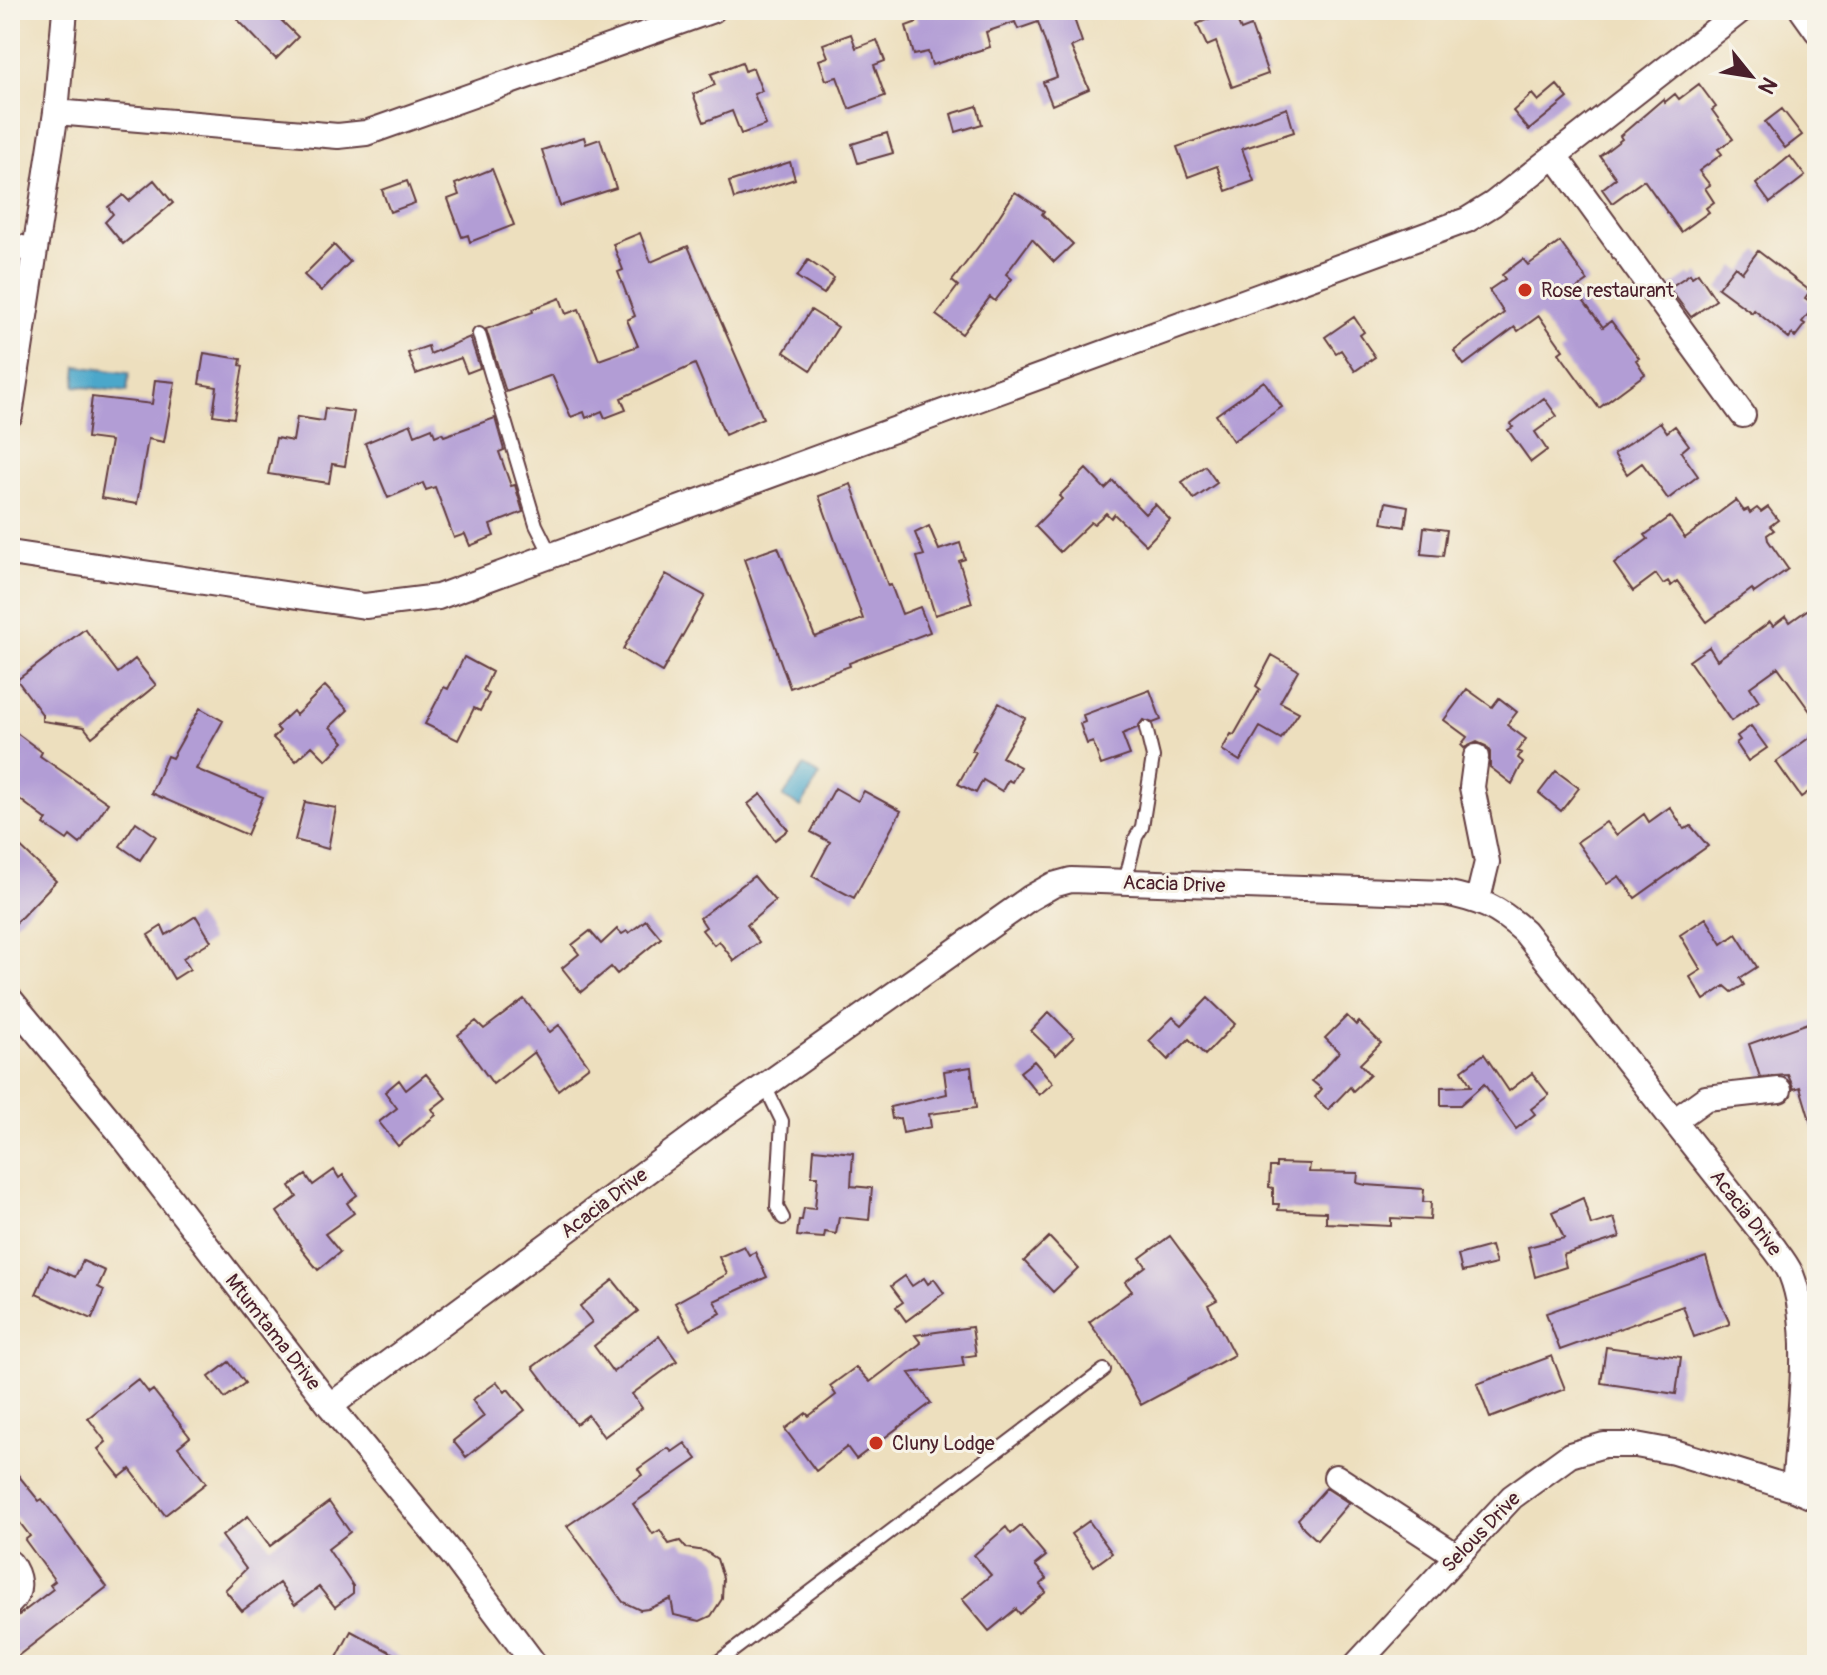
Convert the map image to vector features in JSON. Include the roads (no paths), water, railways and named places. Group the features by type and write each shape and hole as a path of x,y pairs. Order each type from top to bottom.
{"street":[{"path":"10,415 56,112 65,10"},
{"path":"56,112 338,136 366,133 713,10"},
{"path":"10,553 365,606 438,597 1467,220 1493,204 1741,10"},
{"path":"1802,10 1817,31"},
{"path":"1555,156 1743,415"},
{"path":"10,246 35,250"},
{"path":"1476,757 1472,787 1487,862 1478,899"},
{"name":"Acacia Drive","path":"330,1406 765,1086 1030,898 1053,885 1071,880 1445,893 1478,899 1503,912 1524,931 1790,1272 1801,1310 1803,1340 1794,1489"},
{"name":"Mtumtama Drive","path":"10,999 121,1134 330,1406 455,1558 535,1665"},
{"path":"1674,1121 1706,1098 1779,1090"},
{"name":"Selous Drive","path":"1356,1665 1512,1497 1570,1455 1604,1445 1636,1445 1674,1452 1817,1499"},
{"path":"1336,1477 1457,1556"},
{"path":"10,1563 19,1584 10,1603"}],"lane":[{"path":"479,334 536,525 551,555"},
{"path":"1125,882 1136,837 1142,827 1153,757 1146,728"},
{"path":"765,1086 782,1121 777,1207 783,1218"},
{"path":"714,1665 1104,1370"}],"water":[{"path":"77,366 129,373 127,392 75,386"},
{"path":"804,766 820,775 801,807 783,797"}],"place":[{"name":"Rose restaurant","path":"1525,290"},
{"name":"Cluny Lodge","path":"876,1443"}]}
